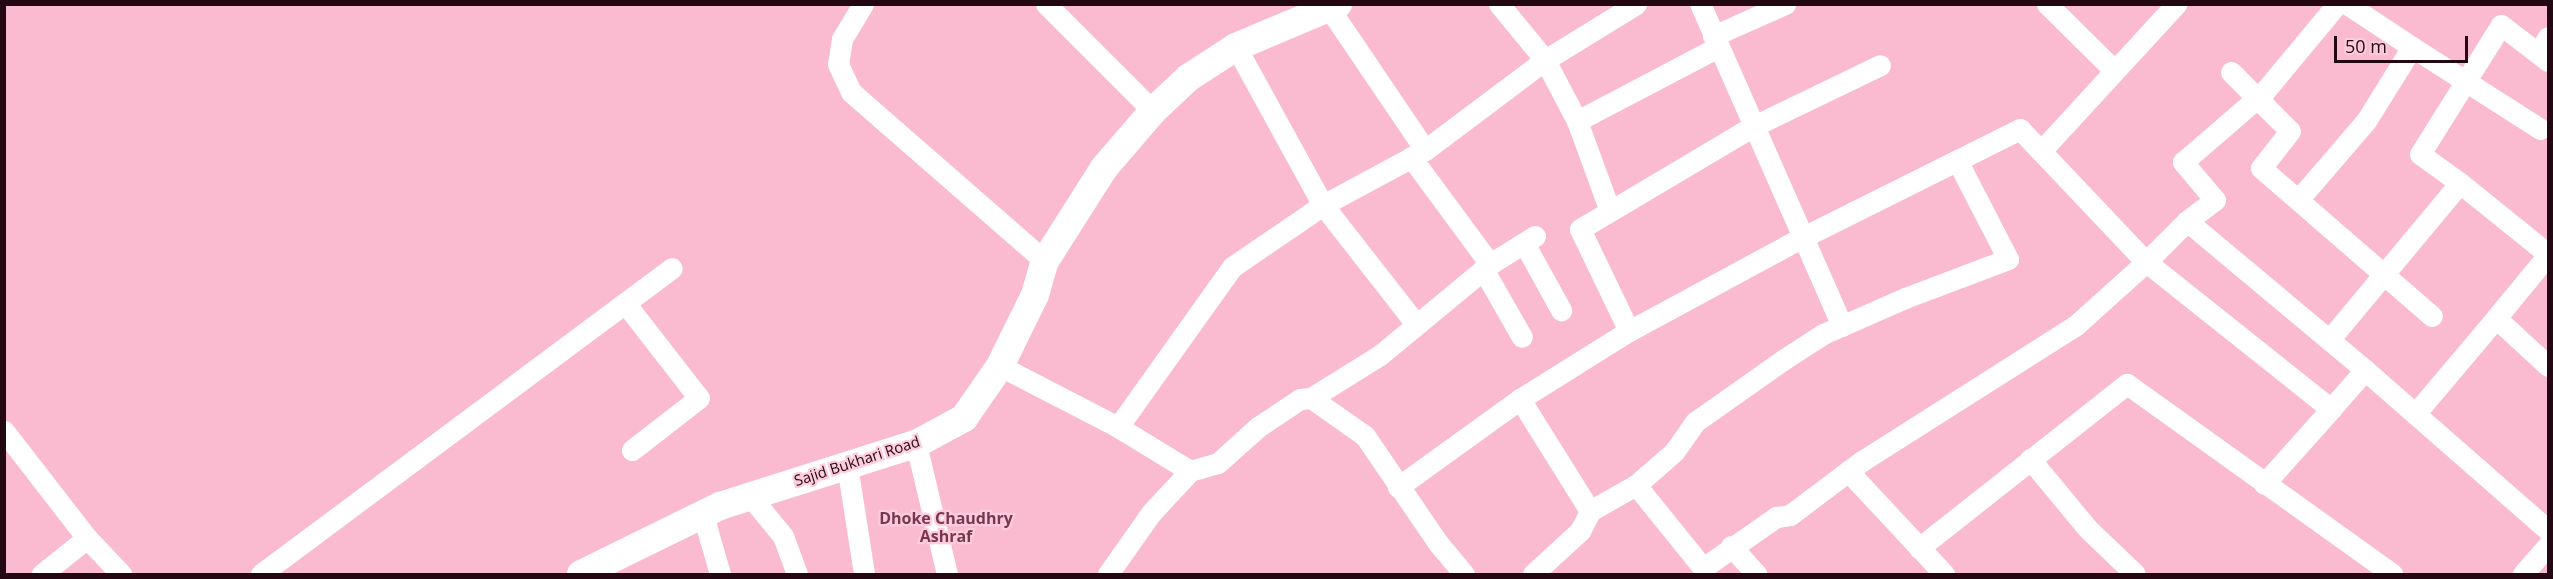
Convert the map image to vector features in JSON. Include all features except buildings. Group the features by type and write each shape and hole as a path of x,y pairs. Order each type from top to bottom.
{"street":[{"path":"863,4 842,39 837,64 851,92 1045,261"},
{"path":"1046,4 1153,111"},
{"path":"1499,4 1545,60 1577,121 1610,211"},
{"path":"1118,427 1232,267 1323,205 1418,154 1545,60 1636,4"},
{"path":"1700,4 1752,127 1842,326"},
{"path":"1577,121 1785,4"},
{"path":"2047,4 2115,71"},
{"path":"2040,151 2176,4"},
{"path":"1636,485 1703,568 1731,546 1776,517 1790,515 1848,471 2074,326 2146,262 2187,221 2215,200 2184,162 2258,98 2337,4"},
{"path":"2347,4 2540,129"},
{"path":"1333,6 1418,154 1487,267 1522,337"},
{"name":"Sajid Bukhari Road","path":"585,574 703,515 750,496 916,444 963,418 1000,366 1035,296 1045,261 1104,168 1153,111 1188,78 1236,47 1333,6"},
{"path":"2415,414 2548,255 2460,183 2420,154 2501,25 2545,50"},
{"path":"1236,47 1323,205 1416,324"},
{"path":"2298,200 2366,121 2412,47"},
{"path":"1629,331 1580,228 1752,127 1880,64"},
{"path":"2231,72 2290,130 2261,168 2432,316"},
{"path":"1398,487 1520,399 1629,331 1803,237 2020,129 2146,262 2331,409"},
{"path":"1533,574 1580,531 1590,511 1636,485 1674,452 1695,422 1783,360 1842,326 2008,259 1957,160"},
{"path":"2329,340 2460,183"},
{"path":"2187,221 2365,370 2548,530"},
{"path":"1108,574 1151,513 1190,471 1218,463 1258,427 1300,399 1311,398 1380,355 1487,267 1530,239 1561,310"},
{"path":"261,574 672,268"},
{"path":"625,303 699,398 632,450"},
{"path":"2496,318 2548,366"},
{"path":"1000,366 1118,427 1190,471"},
{"path":"2264,484 2365,370"},
{"path":"1919,548 2127,384 2392,574"},
{"path":"1311,398 1365,436 1398,487 1464,574"},
{"path":"1520,399 1590,511"},
{"path":"4,431 87,538 121,574"},
{"path":"916,444 947,574"},
{"path":"2030,459 2087,528 2135,574"},
{"path":"847,465 864,574"},
{"path":"1848,471 1944,574"},
{"path":"750,496 783,536 797,574"},
{"path":"703,515 720,574"},
{"path":"42,574 87,538"},
{"path":"2523,574 2548,545"},
{"path":"1731,546 1756,574"}],"district":[{"name":"Dhoke Chaudhry Ashraf","path":"946,527"}]}
